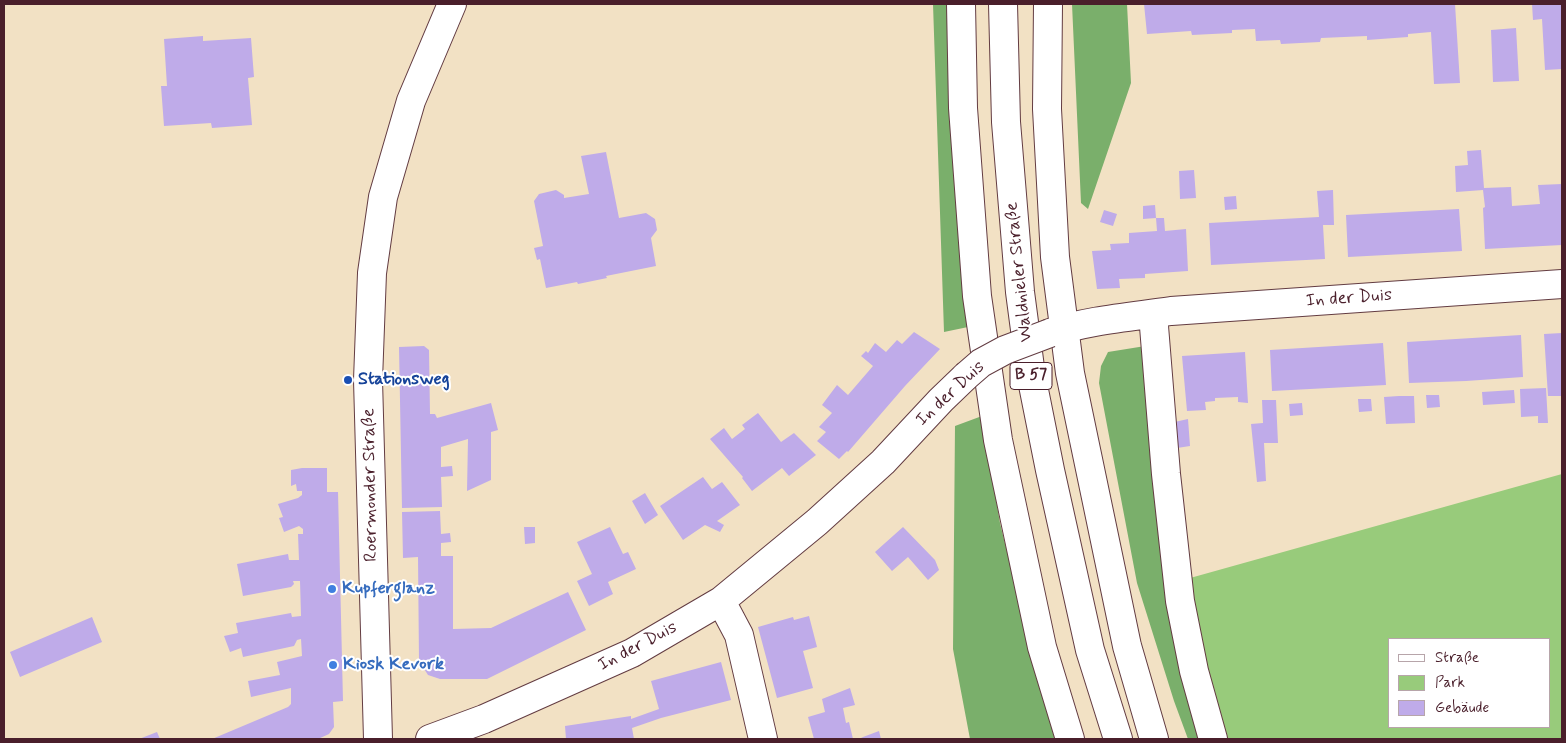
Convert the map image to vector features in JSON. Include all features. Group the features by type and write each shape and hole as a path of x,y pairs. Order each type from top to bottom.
{"main road":[{"name":"Roermonder Straße","path":"378,739 368,380 372,273 383,197 411,101 452,4"},
{"name":"B 57","path":"961,4 963,108 977,296 995,421 1042,646 1070,739"},
{"name":"Waldnieler Straße","path":"1003,4 1006,122 1020,292 1031,375 1090,650 1118,739"},
{"path":"1048,4 1047,110 1058,330 1070,373 1127,646 1154,739"},
{"name":"In der Duis","path":"430,739 484,719 632,653 722,601 817,522 883,462 941,400 981,362 1005,350 1058,330 1109,318 1171,311 1562,284"},
{"path":"1153,314 1166,474 1180,601 1194,671 1213,739"},
{"path":"722,601 739,635 763,739"}],"green space":[{"path":"933,4 957,4 968,327 944,332"},
{"path":"1072,4 1127,4 1131,83 1088,209 1081,203"},
{"path":"1164,343 1183,580 1222,739 1188,739 1174,701 1137,583 1099,383 1101,366 1108,352"},
{"path":"982,416 1000,523 1039,683 1057,739 970,739 953,649 955,426"},
{"path":"1562,474 1562,739 1222,739 1183,580"}],"building":[{"path":"1144,4 1455,4 1460,83 1434,84 1431,32 1408,34 1408,37 1367,40 1367,36 1321,38 1320,42 1281,44 1280,40 1256,41 1255,29 1232,30 1232,33 1192,35 1191,31 1147,34"},
{"path":"1532,4 1562,4 1562,69 1545,70 1542,19 1533,20"},
{"path":"1516,28 1519,81 1493,82 1491,30"},
{"path":"203,36 203,41 251,38 254,77 248,78 252,125 212,128 211,123 164,126 161,86 167,86 164,39"},
{"path":"1481,150 1484,188 1511,187 1512,206 1540,204 1538,185 1562,184 1562,245 1485,249 1483,190 1456,192 1455,166 1468,165 1467,151"},
{"path":"606,152 619,218 646,213 655,219 657,230 651,238 656,266 578,284 577,282 546,288 540,259 537,260 534,248 543,246 534,201 539,194 556,190 564,195 564,198 589,194 581,156"},
{"path":"1194,170 1196,198 1180,199 1179,171"},
{"path":"1333,190 1334,225 1323,225 1325,259 1211,265 1209,223 1319,217 1317,191"},
{"path":"1236,196 1237,209 1225,210 1224,197"},
{"path":"1155,205 1156,218 1143,219 1143,206"},
{"path":"1459,209 1462,251 1348,257 1346,215"},
{"path":"1104,210 1117,214 1113,226 1100,222"},
{"path":"1156,218 1164,218 1165,231 1186,229 1188,271 1145,274 1145,278 1119,279 1120,288 1097,289 1092,251 1111,250 1110,244 1129,243 1129,233 1157,231"},
{"path":"914,332 940,349 848,452 839,459 817,441 826,432 819,427 832,413 822,405 837,385 848,395 873,366 861,356 866,351 868,353 875,343 886,352 897,340 902,344"},
{"path":"1562,333 1562,396 1548,396 1544,334"},
{"path":"1521,335 1523,377 1409,383 1407,342"},
{"path":"1383,343 1386,385 1272,391 1270,350"},
{"path":"424,346 429,350 430,414 435,414 437,418 491,403 498,430 491,432 491,480 467,491 468,439 441,447 441,467 452,466 453,476 441,477 442,507 402,508 399,347"},
{"path":"1245,352 1248,403 1238,402 1238,397 1215,398 1215,401 1205,402 1206,410 1187,411 1182,356"},
{"path":"1546,388 1548,423 1538,423 1538,416 1521,417 1520,389"},
{"path":"1514,390 1515,403 1483,405 1482,392"},
{"path":"1426,395 1439,395 1440,407 1427,408"},
{"path":"1414,396 1415,423 1386,424 1384,397"},
{"path":"1358,399 1371,399 1372,411 1359,412"},
{"path":"1262,400 1276,400 1278,443 1264,443 1266,481 1257,482 1251,424 1263,423"},
{"path":"1302,403 1303,415 1290,416 1289,404"},
{"path":"758,413 781,442 794,433 816,455 789,476 782,468 752,491 743,477 710,439 724,428 732,439 745,429 742,425"},
{"path":"1188,419 1190,446 1177,448 1170,423"},
{"path":"327,468 327,492 338,492 343,701 333,702 334,727 329,734 318,739 212,739 288,707 291,704 291,688 251,697 248,681 280,675 277,662 302,656 301,639 297,640 294,646 243,657 241,648 230,652 224,636 238,633 236,623 291,613 292,617 301,616 300,581 293,581 294,584 291,587 243,596 237,564 288,554 289,560 299,560 298,534 303,534 303,529 299,526 284,532 279,518 283,517 278,504 302,495 302,491 297,491 296,484 291,486 291,470"},
{"path":"703,477 712,489 722,482 740,505 717,521 724,525 720,532 705,525 683,540 660,506"},
{"path":"645,493 658,515 645,524 632,501"},
{"path":"440,511 441,534 450,533 451,542 441,543 441,556 453,556 453,629 491,628 568,592 586,630 487,679 440,679 428,675 419,661 418,557 403,558 402,512"},
{"path":"524,527 535,527 535,543 525,544"},
{"path":"610,527 623,554 628,552 636,569 608,582 613,594 589,606 577,581 592,574 577,542"},
{"path":"903,527 935,560 939,570 928,580 908,557 892,571 875,552"},
{"path":"809,616 817,647 803,651 813,688 777,698 758,627 793,617 794,620"},
{"path":"92,617 102,642 20,677 10,652"},
{"path":"721,662 731,700 661,718 632,728 634,739 566,739 565,726 631,716 631,719 659,709 651,681"},
{"path":"850,688 855,705 843,708 846,723 849,722 853,739 814,739 808,717 825,712 822,699"},
{"path":"879,731 881,739 859,739 863,737"},
{"path":"157,732 160,739 139,739"}],"place":[{"name":"Stationsweg","path":"348,380"},
{"name":"Kupferglanz","path":"332,589"},
{"name":"Kiosk Kevork","path":"333,665"}]}
